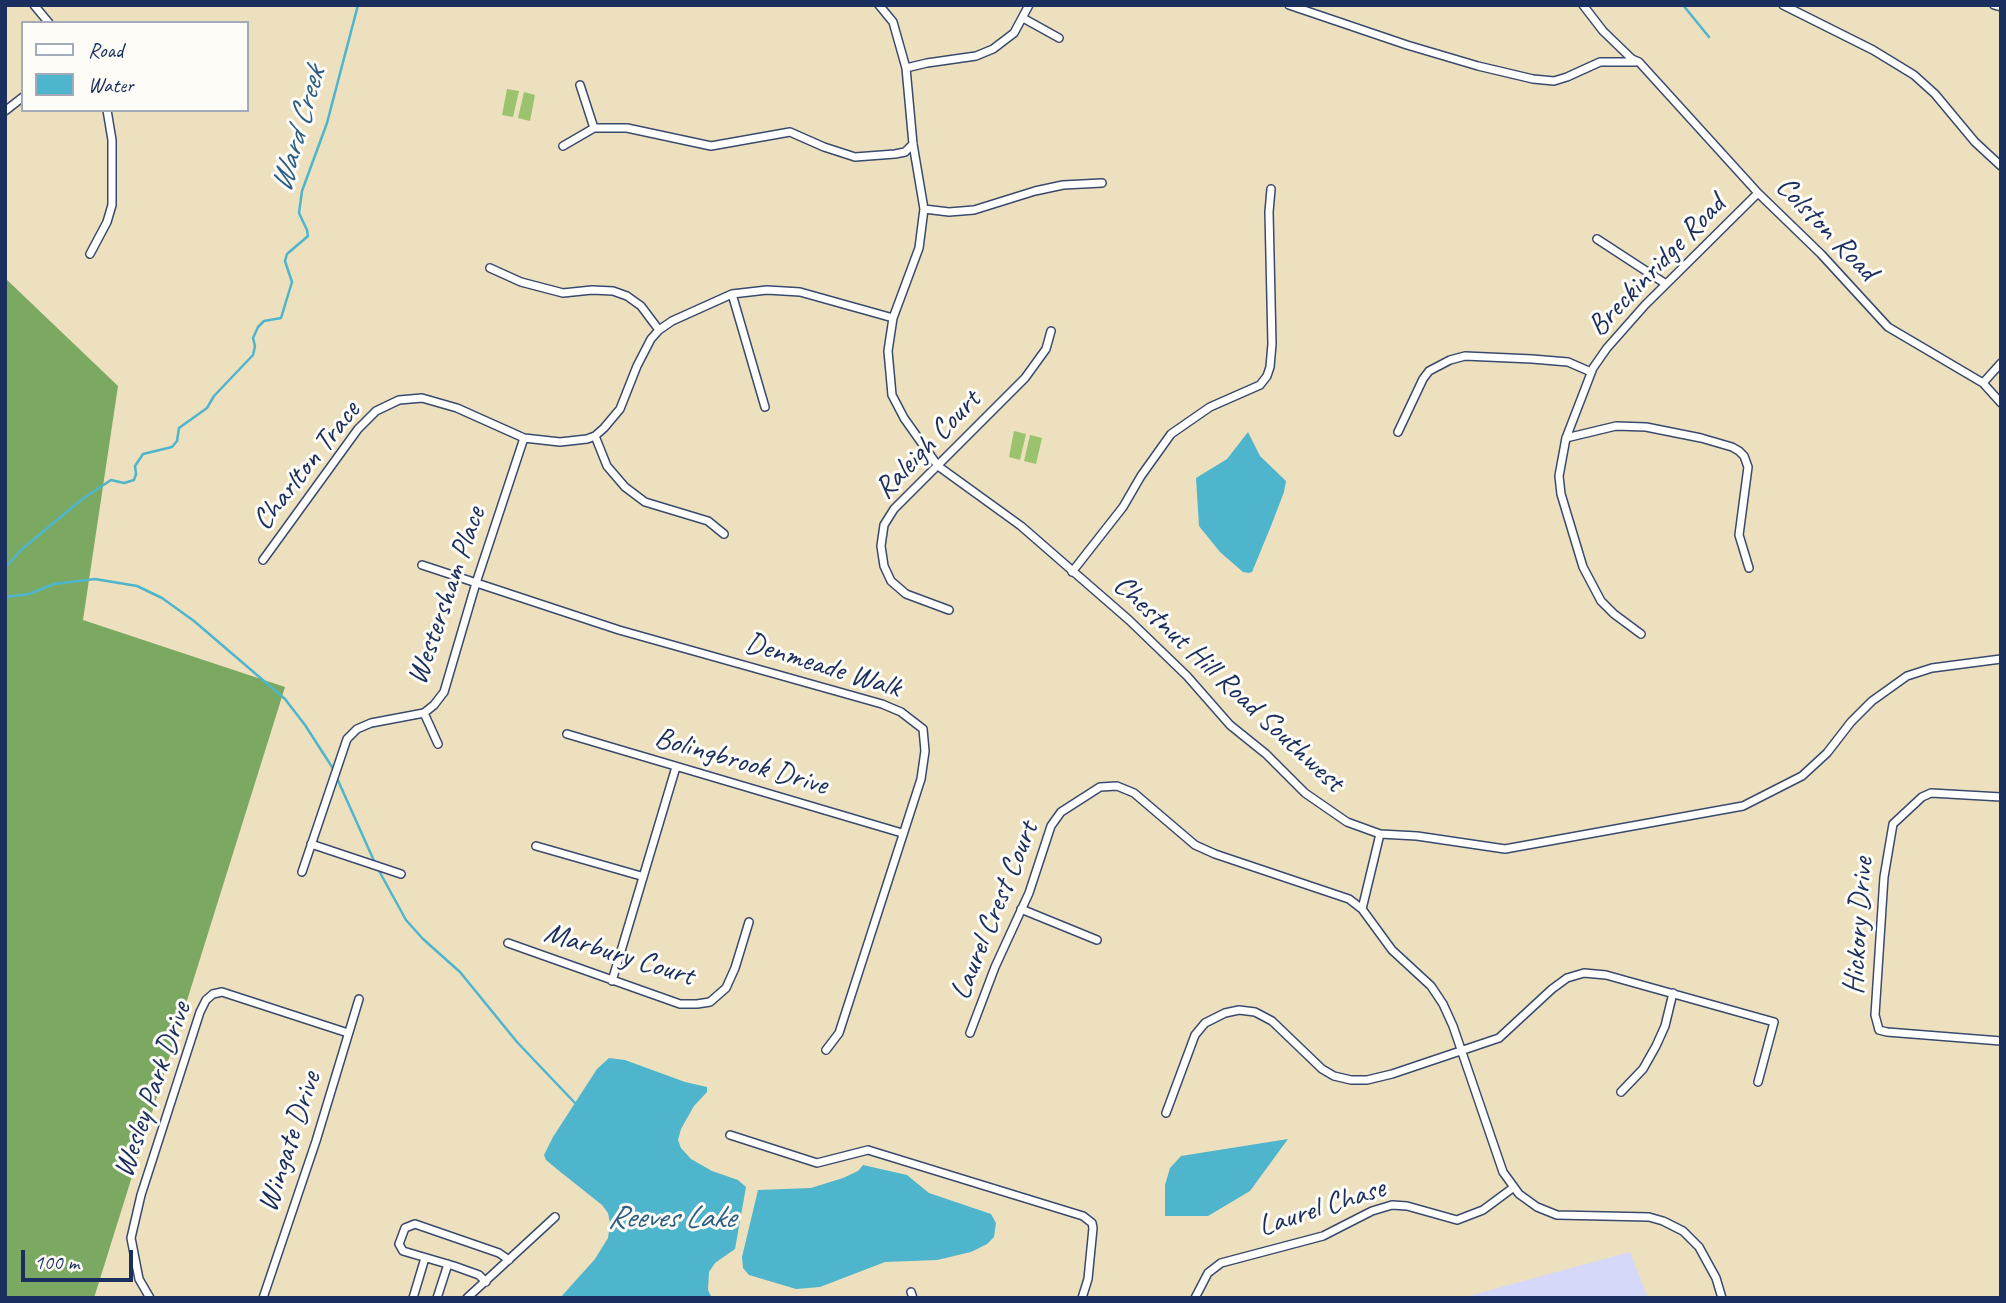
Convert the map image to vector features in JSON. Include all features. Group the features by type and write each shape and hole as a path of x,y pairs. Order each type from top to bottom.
{"street":[{"path":"34,5 47,21"},
{"name":"Chestnut Hill Road Southwest","path":"879,5 893,22 905,68 924,209 919,248 893,318 888,351 892,395 911,429 938,466 1021,526 1161,649 1230,725 1266,754 1305,793 1347,822 1380,834 1417,836 1505,849 1742,806 1802,776 1827,753 1851,722 1872,701 1907,676 1932,668 2001,659"},
{"path":"905,68 986,52 1014,33 1029,5"},
{"path":"1289,5 1407,45 1533,79 1554,80 1567,77 1600,62 1639,62"},
{"name":"Colston Road","path":"1583,5 1603,31 1632,59 1639,62 1758,193 1821,254 1888,327 1983,383 2001,403"},
{"path":"1783,5 1873,50 1914,75 1935,94 1975,142 2001,166"},
{"path":"1994,5 2001,8"},
{"path":"1023,18 1059,38"},
{"path":"580,85 594,128"},
{"path":"5,111 21,99"},
{"path":"90,254 107,222 112,205 112,141 107,112"},
{"path":"564,146 594,128 627,128 711,146 790,132 855,157 894,155 905,152 914,144"},
{"path":"924,209 949,212 974,210 1054,187 1102,183"},
{"path":"1072,572 1123,506 1171,435 1210,407 1260,385 1267,376 1272,352 1269,212 1271,189"},
{"name":"Breckinridge Road","path":"1641,634 1601,601 1583,567 1561,494 1559,476 1566,438 1591,372 1607,348 1666,284 1758,193"},
{"path":"1597,239 1666,284"},
{"path":"490,268 521,282 563,293 592,290 612,291 627,296 641,306 659,330"},
{"path":"724,534 708,521 645,502 625,487 607,466 595,436 620,409 651,339 659,330 693,310 732,294 767,290 800,292 893,318"},
{"path":"732,294 765,407"},
{"name":"Raleigh Court","path":"949,610 906,594 891,581 884,566 881,546 884,526 894,509 1025,378 1046,349 1051,331"},
{"path":"1398,432 1423,379 1429,371 1450,360 1465,356 1532,359 1567,362 1591,372"},
{"path":"1983,383 2001,363"},
{"name":"Charlton Trace","path":"263,559 358,429 376,411 399,400 422,398 457,408 524,438 561,442 595,436"},
{"path":"1566,438 1616,426 1646,427 1701,438 1739,451 1748,467 1739,535 1749,568"},
{"name":"Westersham Place","path":"302,872 347,739 357,729 371,723 424,713 444,692 476,583 524,438"},
{"name":"Denmeade Walk","path":"422,565 619,629 881,704 901,712 923,729 925,751 921,779 839,1033 826,1050"},
{"path":"424,713 438,744"},
{"name":"Bolingbrook Drive","path":"568,734 902,833"},
{"path":"612,981 676,767"},
{"name":"Laurel Crest Court","path":"970,1033 1021,909 1051,826 1061,812 1100,787 1117,786 1134,793 1195,845 1349,899 1362,909"},
{"name":"Hickory Drive","path":"2001,797 1931,793 1922,797 1893,824 1884,877 1875,1015 1880,1030 1887,1032 2001,1041"},
{"path":"1380,834 1362,909 1392,950 1431,986 1443,1004 1503,1172 1518,1194 1537,1207 1557,1215 1648,1217 1683,1231 1699,1247 1716,1278 1722,1298"},
{"path":"311,844 401,874"},
{"path":"536,846 641,877"},
{"path":"1021,909 1097,940"},
{"name":"Marbury Court","path":"508,943 680,1004 710,1002 726,988 736,968 749,922"},
{"path":"1166,1113 1195,1035 1205,1023 1225,1013 1255,1012 1272,1021 1322,1069 1334,1076 1367,1080 1499,1038 1552,989 1567,978 1584,973 1606,975 1774,1022 1758,1082"},
{"name":"Wesley Park Drive","path":"150,1298 139,1279 131,1238 154,1156 206,1000 213,994 222,992 348,1033"},
{"path":"1621,1092 1643,1069 1656,1046 1665,1026 1673,993"},
{"name":"Wingate Drive","path":"262,1298 316,1141 359,999"},
{"path":"730,1135 817,1163 868,1150 1083,1216 1092,1223 1093,1228 1088,1279 1082,1298"},
{"name":"Laurel Chase","path":"1195,1298 1208,1273 1221,1263 1323,1236 1372,1211 1391,1205 1407,1206 1457,1220 1483,1210 1514,1187"},
{"path":"467,1298 555,1217"},
{"path":"486,1282 479,1275 400,1248 401,1235 407,1225 415,1224 488,1250 509,1261"},
{"path":"412,1298 425,1258"},
{"path":"437,1298 448,1264"}],"shaded area":[{"path":"1630,1252 1648,1298 1461,1298"}],"green space":[{"path":"507,89 519,91 513,117 502,115"},
{"path":"524,92 535,95 530,121 518,118"},
{"path":"5,278 118,386 83,620 285,687 94,1298 5,1298"},
{"path":"1014,431 1026,434 1020,460 1009,457"},
{"path":"1030,435 1042,438 1036,464 1024,461"}],"water":[{"path":"1248,432 1260,456 1286,481 1271,526 1252,572 1249,573 1243,572 1220,552 1199,526 1196,478 1227,459"},
{"name":"Reeves Lake","path":"609,1058 625,1060 685,1082 707,1087 707,1092 694,1106 681,1129 678,1140 681,1148 691,1159 712,1171 738,1180 746,1187 735,1249 715,1263 709,1272 708,1290 712,1298 560,1298 595,1259 608,1238 610,1223 608,1213 602,1205 546,1160 544,1155 597,1069"},
{"path":"1288,1139 1250,1191 1208,1216 1165,1216 1165,1185 1170,1168 1181,1156"},
{"path":"863,1165 907,1175 929,1193 991,1214 996,1223 994,1237 971,1252 937,1260 885,1262 820,1287 796,1289 749,1275 743,1268 742,1257 758,1190 811,1188 843,1178 858,1171"}],"waterway":[{"name":"Ward Creek","path":"5,568 21,550 81,500 111,480 124,483 134,480 135,466 143,454 172,447 177,441 179,428 207,408 214,396 253,355 253,338 258,327 264,321 281,318 292,282 285,261 287,254 308,236 299,213 302,191 327,123 358,5"},
{"path":"1683,5 1709,37"},
{"path":"5,597 29,594 54,584 95,579 137,586 162,598 194,621 285,699 334,770"},
{"path":"336,776 375,863"},
{"path":"378,869 406,920 460,972 517,1042 575,1103"}]}
